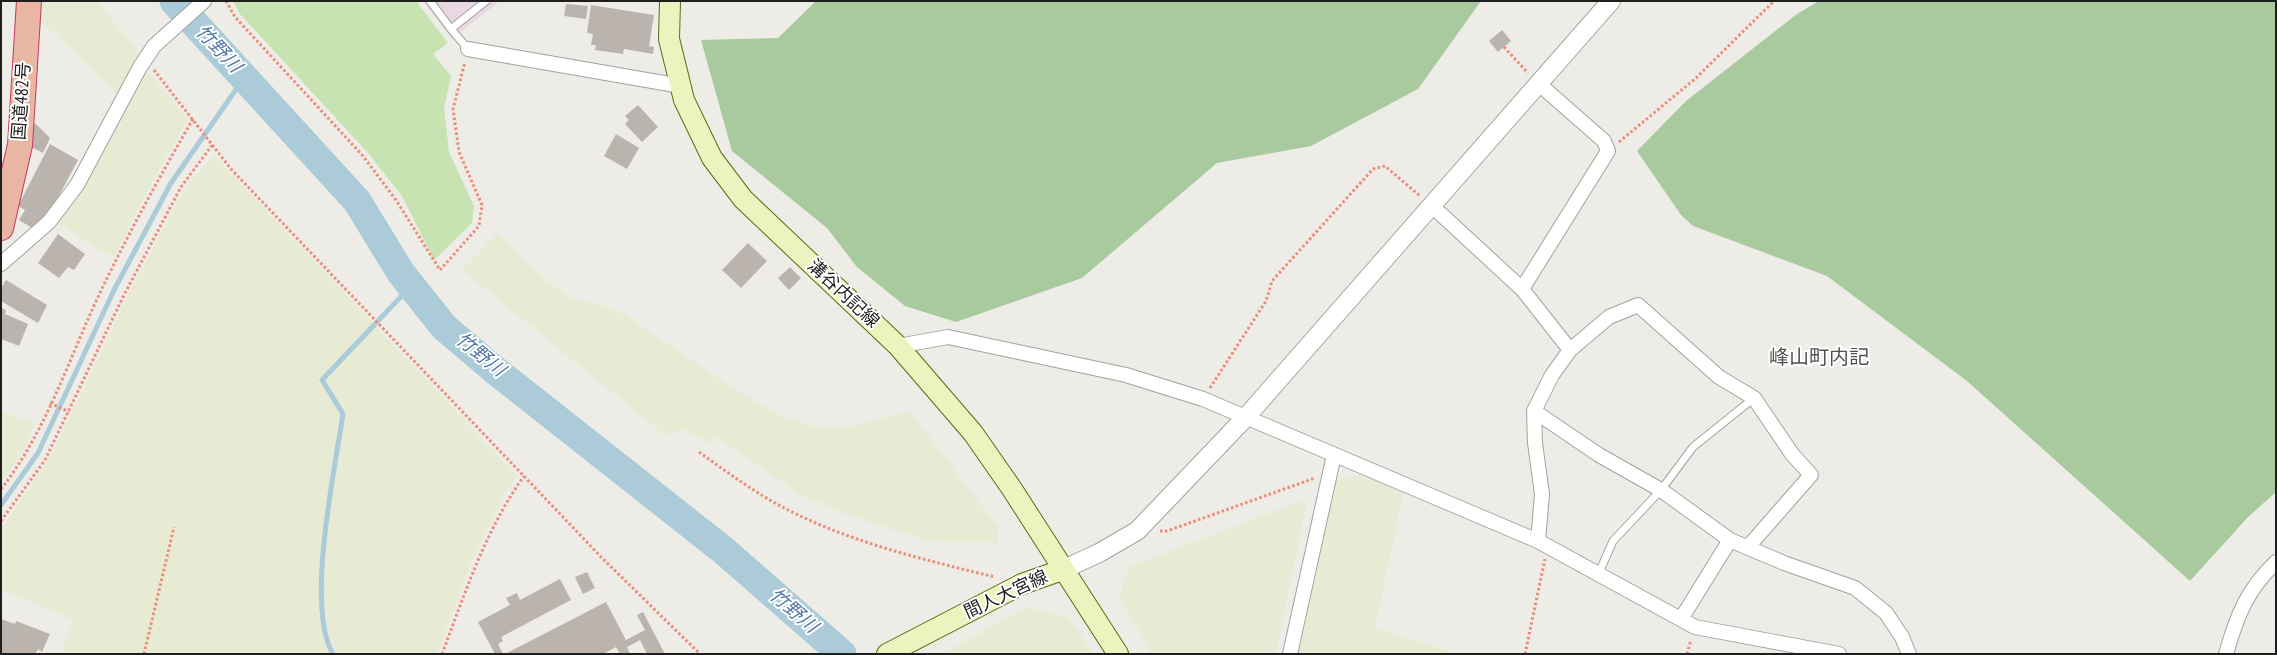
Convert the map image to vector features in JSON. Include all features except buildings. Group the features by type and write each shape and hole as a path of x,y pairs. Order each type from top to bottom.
{"highway":[{"name":"国道482号","path":"1,228 20,145 29,1"}],"main road":[{"name":"溝谷内記線","path":"670,1 669,39 680,86 684,100 712,158 743,199 898,346 973,433 1012,489 1062,570"},
{"name":"間人大宮線","path":"887,654 1022,584 1062,570 1118,654"}],"street":[{"path":"1,264 48,222 77,185 140,68 154,46 204,1"},
{"path":"1062,570 1099,553 1137,531 1246,417 1611,1"},
{"path":"468,49 680,86"},
{"path":"1522,288 1608,151 1604,141 1539,84"},
{"path":"1431,205 1522,288 1570,350"},
{"path":"1542,544 1542,494 1535,443 1534,411 1552,375 1570,350 1608,317 1638,306 1720,377 1754,398 1792,454 1811,475 1748,547"},
{"path":"898,346 948,337 1126,375 1203,398 1542,544 1695,626 1839,654"},
{"path":"1534,411 1600,455 1661,490 1730,540 1784,563 1854,588 1886,613 1902,637 1909,654"},
{"path":"1290,654 1334,455"},
{"path":"1681,619 1730,540"},
{"path":"2226,654 2244,601 2259,578 2276,562"}],"lane":[{"path":"430,1 468,49"},
{"path":"451,29 486,1"},
{"path":"1598,575 1613,541 1661,490 1693,447 1754,398"}],"path":[{"path":"226,1 235,18 362,156 396,200 440,270 479,226 482,205 459,152 452,109 468,49"},
{"path":"1608,151 1696,78 1774,1"},
{"path":"1504,47 1539,84"},
{"path":"140,68 152,68 231,169 602,558 700,654"},
{"path":"1,489 30,448 104,284 159,177 193,119"},
{"path":"1,521 45,460 124,294 181,187 213,144"},
{"path":"1203,398 1266,302 1272,281 1372,169 1385,166 1431,205"},
{"path":"50,403 68,412"},
{"path":"699,452 746,485 788,510 837,532 885,548 1022,584"},
{"path":"1137,531 1167,531 1330,472"},
{"path":"442,654 477,562 506,500 524,475"},
{"path":"144,654 174,527"},
{"path":"1525,654 1542,544"}],"shaded area":[{"path":"423,1 500,1 452,39"}],"green space":[{"path":"34,1 97,1 139,53 117,95 33,13"},
{"path":"233,1 416,1 448,43 433,54 451,76 444,108 449,152 474,206 472,223 434,260 402,196 368,153 240,14"},
{"path":"816,1 1481,1 1418,89 1311,146 1217,163 1082,278 956,322 905,306 857,267 827,228 732,151 701,40 778,38"},
{"path":"1819,1 2276,1 2276,492 2248,517 2190,581 1967,381 1827,276 1693,226 1681,215 1637,151 1686,101 1797,14"},
{"path":"142,73 150,73 188,119 155,177 113,258 57,222"},
{"path":"214,155 517,476 503,497 472,561 437,654 61,654 74,620 1,590 1,528 48,462 128,296 185,188"},
{"path":"498,233 530,267 571,299 597,303 627,316 725,383 785,418 815,426 843,429 910,411 997,526 998,543 931,542 845,514 798,493 715,436 708,444 684,428 666,436 462,270"},
{"path":"1,412 36,423 26,447 1,483"},
{"path":"1366,473 1404,489 1375,628 1458,654 1296,654 1333,481"},
{"path":"1301,501 1306,505 1276,654 1152,654 1119,597 1129,567"},
{"path":"1026,607 1069,617 1093,654 943,654"}],"waterway":[{"name":"竹野川","path":"174,1 357,201 401,273 444,327 496,371 723,550 842,654"},
{"path":"1,505 38,453 114,290 171,183 244,78"},
{"path":"333,654 325,632 322,604 322,572 324,537 343,414 322,380 411,286"}],"district":[{"name":"峰山町内記","path":"1819,358"}]}
